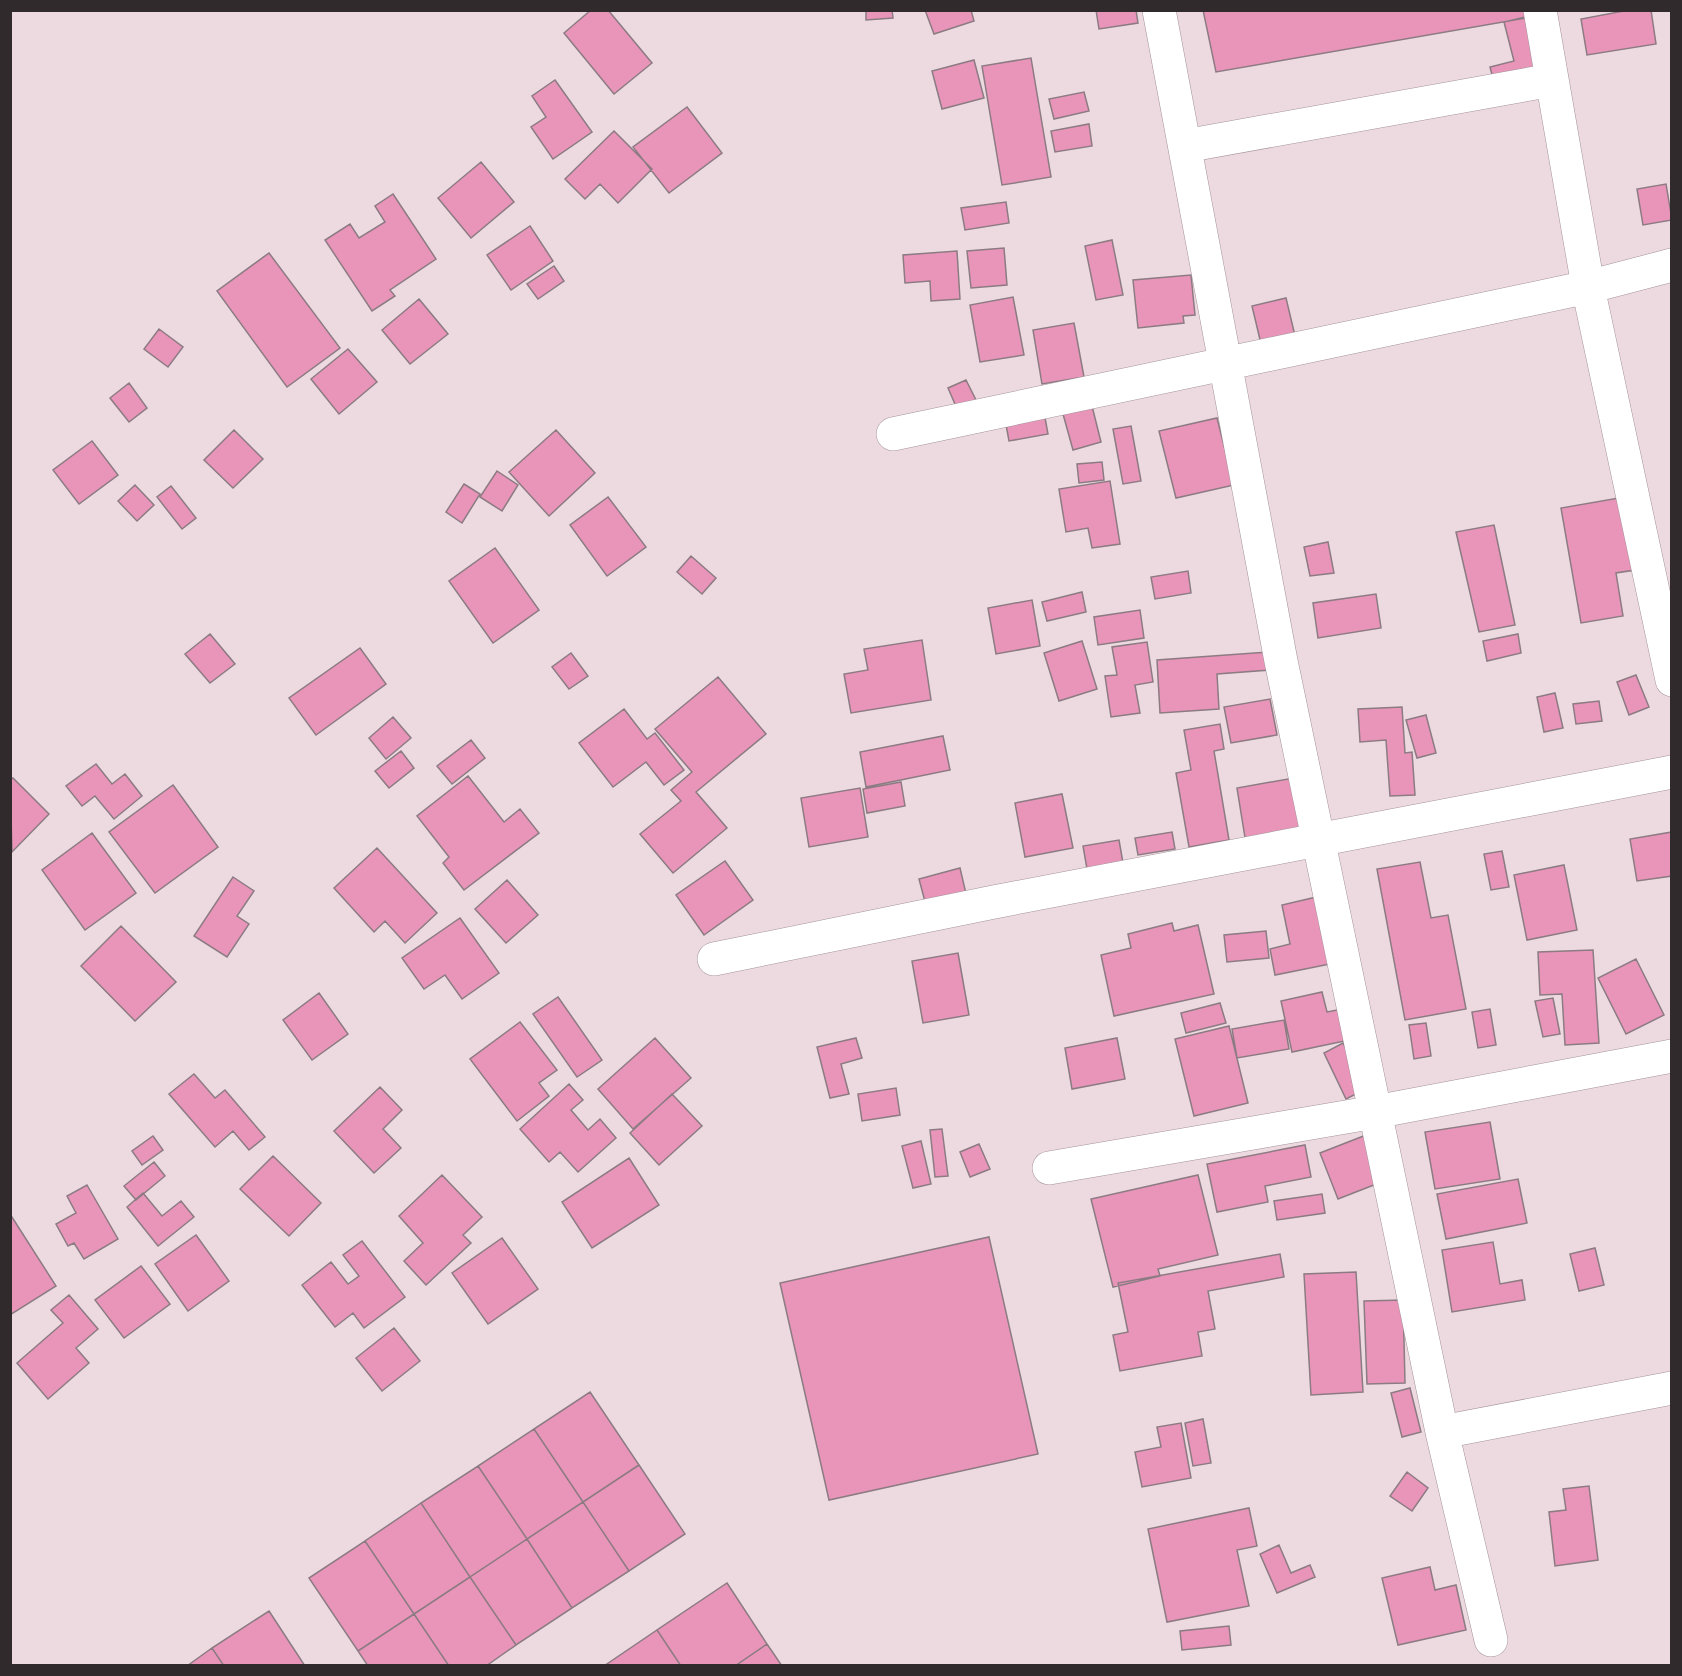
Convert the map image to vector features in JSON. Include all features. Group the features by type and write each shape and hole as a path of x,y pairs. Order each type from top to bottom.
{"street":[{"path":"1160,10 1281,661 1442,1432 1491,1640"},
{"path":"1540,10 1588,287 1671,680"},
{"path":"1185,146 1552,80"},
{"path":"893,434 1588,287 1671,265"},
{"path":"714,959 994,902 1671,772"},
{"path":"1050,1168 1375,1112 1671,1056"},
{"path":"1442,1432 1671,1388"}],"building":[{"path":"591,10 608,10 652,63 614,94 564,33"},
{"path":"866,10 892,10 893,18 866,20"},
{"path":"925,10 971,10 974,21 934,34"},
{"path":"1096,10 1136,10 1138,23 1099,29"},
{"path":"1203,10 1536,10 1537,16 1216,72"},
{"path":"1629,10 1651,10 1656,44 1587,55 1581,19"},
{"path":"1533,15 1548,78 1496,90 1490,67 1514,61 1504,22"},
{"path":"1031,58 1051,177 1002,185 982,66"},
{"path":"974,60 984,98 942,109 932,71"},
{"path":"555,80 592,132 553,159 531,127 546,117 532,96"},
{"path":"1084,92 1089,111 1054,119 1049,99"},
{"path":"687,107 722,153 669,193 633,147"},
{"path":"1089,124 1092,146 1055,152 1051,131"},
{"path":"614,131 652,169 618,203 600,184 585,199 565,179"},
{"path":"481,162 514,202 471,238 438,198"},
{"path":"1666,184 1672,220 1643,225 1637,189"},
{"path":"393,194 436,259 390,290 395,296 372,311 325,240 350,224 359,238 385,222 375,206"},
{"path":"1006,202 1009,223 965,230 961,208"},
{"path":"530,226 553,261 511,290 487,255"},
{"path":"1112,240 1123,295 1096,300 1085,246"},
{"path":"1004,248 1007,285 971,288 967,251"},
{"path":"957,251 960,299 931,301 930,281 905,283 903,255"},
{"path":"269,253 340,348 287,387 217,291"},
{"path":"554,266 564,281 538,299 527,284"},
{"path":"1191,275 1195,315 1183,316 1184,323 1138,328 1133,280"},
{"path":"1013,297 1024,355 980,362 970,305"},
{"path":"1286,298 1296,340 1262,348 1252,306"},
{"path":"419,299 448,334 410,364 382,330"},
{"path":"1074,323 1084,377 1042,384 1033,330"},
{"path":"159,329 183,347 168,367 144,349"},
{"path":"348,349 377,382 339,414 311,379"},
{"path":"966,380 977,402 958,411 948,388"},
{"path":"129,383 147,408 129,422 110,398"},
{"path":"1092,406 1101,442 1073,450 1063,414"},
{"path":"1043,407 1048,434 1009,441 1004,414"},
{"path":"1217,418 1234,485 1176,498 1159,431"},
{"path":"1131,426 1141,481 1123,484 1113,429"},
{"path":"234,430 263,459 233,488 204,460"},
{"path":"556,430 595,473 549,516 509,472"},
{"path":"92,441 118,475 79,504 53,470"},
{"path":"1102,462 1104,480 1079,483 1077,464"},
{"path":"497,471 518,485 502,511 480,497"},
{"path":"1110,481 1120,544 1092,548 1088,528 1066,532 1059,489"},
{"path":"464,484 480,494 462,523 446,512"},
{"path":"135,485 154,505 137,521 118,501"},
{"path":"171,486 196,518 182,529 157,497"},
{"path":"1630,496 1642,569 1616,573 1623,616 1581,623 1561,508"},
{"path":"608,497 646,547 607,576 570,525"},
{"path":"1494,525 1515,625 1479,632 1456,532"},
{"path":"1328,542 1334,573 1310,576 1304,547"},
{"path":"495,548 539,610 493,643 449,581"},
{"path":"691,556 716,578 702,594 677,572"},
{"path":"1188,571 1191,593 1155,599 1151,577"},
{"path":"1082,592 1086,612 1047,621 1042,602"},
{"path":"1376,594 1381,628 1318,638 1313,603"},
{"path":"1032,600 1040,646 996,654 988,608"},
{"path":"1140,610 1144,638 1098,645 1094,617"},
{"path":"210,634 235,664 210,683 185,654"},
{"path":"1518,634 1521,653 1487,661 1483,641"},
{"path":"922,640 931,700 851,713 844,674 868,670 864,649"},
{"path":"1082,641 1097,689 1059,701 1044,653"},
{"path":"1147,642 1153,682 1135,685 1140,713 1111,717 1105,676 1117,675 1112,647"},
{"path":"360,648 386,684 316,735 289,698"},
{"path":"1268,652 1270,670 1217,674 1219,709 1160,713 1157,660"},
{"path":"571,653 588,676 569,689 552,667"},
{"path":"1636,675 1649,707 1629,715 1617,682"},
{"path":"718,677 766,734 696,792 727,828 673,873 640,834 681,801 671,790 692,772 655,729"},
{"path":"1555,693 1563,728 1544,732 1537,697"},
{"path":"1270,699 1277,735 1231,743 1224,707"},
{"path":"1599,701 1602,721 1576,724 1573,704"},
{"path":"1402,707 1405,753 1412,752 1415,795 1390,796 1386,740 1360,742 1358,709"},
{"path":"624,709 647,739 655,733 684,770 664,785 646,762 613,787 579,743"},
{"path":"1426,715 1436,753 1417,758 1406,720"},
{"path":"393,717 411,738 386,759 369,738"},
{"path":"1220,724 1224,749 1214,751 1229,840 1189,847 1176,773 1191,770 1184,730"},
{"path":"943,736 950,770 866,787 860,752"},
{"path":"471,740 485,758 452,784 437,766"},
{"path":"401,751 414,768 389,788 375,771"},
{"path":"96,764 112,784 125,774 142,796 114,819 95,796 82,806 66,786"},
{"path":"468,776 504,822 520,809 539,833 464,890 443,863 449,857 417,816"},
{"path":"1299,777 1310,840 1247,850 1237,788"},
{"path":"13,778 49,814 12,852 10,780"},
{"path":"901,782 905,806 867,813 863,789"},
{"path":"173,785 218,847 155,893 109,832"},
{"path":"860,788 868,837 809,847 801,798"},
{"path":"1062,794 1073,848 1025,857 1015,803"},
{"path":"1172,832 1175,849 1138,855 1135,838"},
{"path":"1672,832 1672,876 1637,881 1630,839"},
{"path":"92,833 136,893 85,930 42,870"},
{"path":"1119,840 1123,863 1087,869 1083,846"},
{"path":"377,848 437,913 405,943 385,921 374,932 334,888"},
{"path":"1502,851 1509,887 1491,890 1484,854"},
{"path":"725,861 753,900 704,935 676,895"},
{"path":"1420,862 1431,918 1448,915 1466,1009 1405,1020 1377,869"},
{"path":"1564,865 1577,930 1527,940 1514,875"},
{"path":"960,868 967,898 927,909 919,879"},
{"path":"233,877 254,891 237,916 249,924 227,957 194,936"},
{"path":"507,880 538,915 506,943 475,909"},
{"path":"1325,895 1340,962 1275,975 1270,949 1290,944 1282,905"},
{"path":"460,918 499,973 462,999 445,975 424,989 402,958"},
{"path":"1172,923 1174,931 1198,925 1214,994 1114,1016 1101,955 1131,948 1128,934"},
{"path":"121,926 176,982 135,1021 81,966"},
{"path":"1266,931 1269,958 1227,962 1224,935"},
{"path":"1593,950 1599,1043 1565,1045 1562,994 1540,995 1538,952"},
{"path":"958,953 969,1015 923,1023 912,961"},
{"path":"1636,959 1664,1015 1626,1034 1598,978"},
{"path":"1322,992 1327,1012 1348,1008 1354,1039 1292,1052 1281,1001"},
{"path":"319,993 348,1034 312,1060 283,1020"},
{"path":"558,997 602,1060 577,1077 533,1014"},
{"path":"1553,998 1560,1034 1543,1037 1535,1001"},
{"path":"1220,1003 1226,1023 1186,1033 1181,1013"},
{"path":"1490,1009 1496,1045 1478,1048 1472,1012"},
{"path":"1284,1020 1289,1049 1237,1058 1232,1029"},
{"path":"520,1022 557,1070 539,1083 549,1096 517,1121 470,1059"},
{"path":"1426,1023 1431,1056 1414,1059 1409,1025"},
{"path":"1229,1026 1248,1103 1194,1116 1175,1039"},
{"path":"655,1038 691,1078 633,1129 598,1089"},
{"path":"856,1038 862,1058 841,1064 849,1094 830,1098 817,1047"},
{"path":"1117,1038 1125,1079 1072,1089 1065,1048"},
{"path":"1343,1043 1366,1089 1346,1099 1324,1053"},
{"path":"194,1074 215,1098 225,1090 265,1137 249,1150 233,1131 215,1147 169,1094"},
{"path":"569,1084 583,1100 571,1110 588,1130 600,1119 616,1138 578,1172 560,1152 549,1162 520,1129"},
{"path":"380,1087 402,1110 383,1129 401,1148 374,1173 334,1131"},
{"path":"896,1088 900,1115 862,1121 858,1094"},
{"path":"672,1094 702,1126 659,1165 630,1133"},
{"path":"1490,1122 1500,1179 1435,1189 1425,1132"},
{"path":"942,1129 948,1176 935,1177 930,1130"},
{"path":"1366,1135 1384,1181 1338,1199 1320,1153"},
{"path":"153,1136 163,1150 142,1165 132,1151"},
{"path":"921,1141 931,1184 913,1188 902,1146"},
{"path":"979,1144 990,1169 970,1177 960,1152"},
{"path":"1305,1145 1311,1177 1265,1186 1268,1202 1217,1212 1207,1164"},
{"path":"273,1156 321,1203 289,1236 240,1189"},
{"path":"629,1158 659,1205 592,1248 562,1202"},
{"path":"154,1162 165,1176 136,1200 124,1186"},
{"path":"442,1175 482,1217 463,1235 471,1243 426,1285 404,1261 423,1243 399,1216"},
{"path":"1198,1175 1218,1255 1158,1269 1160,1276 1113,1287 1091,1199"},
{"path":"1518,1179 1527,1223 1446,1239 1437,1194"},
{"path":"87,1185 118,1239 84,1259 74,1243 68,1246 56,1224 76,1213 67,1196"},
{"path":"143,1193 162,1216 181,1201 194,1217 158,1246 127,1207"},
{"path":"1322,1194 1325,1213 1277,1220 1274,1201"},
{"path":"10,1214 56,1286 10,1315"},
{"path":"196,1235 229,1281 188,1311 155,1264"},
{"path":"989,1237 1038,1454 829,1500 780,1283"},
{"path":"502,1238 538,1289 488,1324 452,1273"},
{"path":"362,1241 405,1297 364,1328 353,1313 335,1327 302,1285 331,1262 348,1284 359,1276 343,1255"},
{"path":"1493,1242 1500,1284 1522,1280 1525,1300 1452,1312 1442,1250"},
{"path":"1595,1248 1604,1285 1579,1291 1570,1254"},
{"path":"1280,1254 1284,1277 1208,1291 1215,1329 1198,1332 1202,1356 1120,1371 1113,1335 1128,1332 1118,1283"},
{"path":"141,1266 170,1304 124,1338 95,1300"},
{"path":"1356,1272 1363,1392 1311,1395 1304,1274"},
{"path":"69,1295 98,1329 76,1348 89,1363 48,1399 17,1363 63,1323 51,1310"},
{"path":"1403,1300 1405,1383 1367,1384 1364,1301"},
{"path":"394,1328 420,1361 382,1391 356,1358"},
{"path":"1410,1388 1421,1432 1402,1437 1391,1393"},
{"path":"590,1392 639,1465 583,1502 534,1429"},
{"path":"1203,1419 1211,1463 1193,1466 1185,1423"},
{"path":"1181,1423 1191,1478 1142,1487 1135,1452 1161,1447 1157,1427"},
{"path":"534,1429 583,1502 527,1539 478,1466"},
{"path":"639,1465 685,1534 629,1571 583,1502"},
{"path":"478,1466 527,1539 470,1577 421,1503"},
{"path":"1407,1472 1428,1488 1412,1511 1390,1496"},
{"path":"1589,1486 1598,1560 1555,1566 1549,1512 1566,1510 1563,1489"},
{"path":"583,1502 629,1571 572,1608 527,1539"},
{"path":"421,1503 470,1577 414,1614 365,1541"},
{"path":"1249,1508 1257,1546 1237,1550 1249,1606 1167,1622 1148,1529"},
{"path":"527,1539 572,1608 516,1645 470,1577"},
{"path":"365,1541 414,1614 358,1651 309,1578"},
{"path":"1279,1545 1291,1573 1310,1565 1315,1577 1277,1593 1260,1554"},
{"path":"1430,1567 1435,1590 1456,1585 1466,1630 1398,1645 1382,1578"},
{"path":"470,1577 516,1645 486,1666 449,1666 414,1614"},
{"path":"727,1583 767,1644 735,1666 681,1666 657,1630"},
{"path":"269,1611 305,1666 224,1666 212,1648"},
{"path":"414,1614 449,1666 368,1666 358,1651"},
{"path":"1229,1626 1231,1645 1182,1650 1180,1631"},
{"path":"657,1630 681,1666 604,1666"},
{"path":"767,1644 782,1666 735,1666"},
{"path":"212,1648 224,1666 187,1666"}]}
